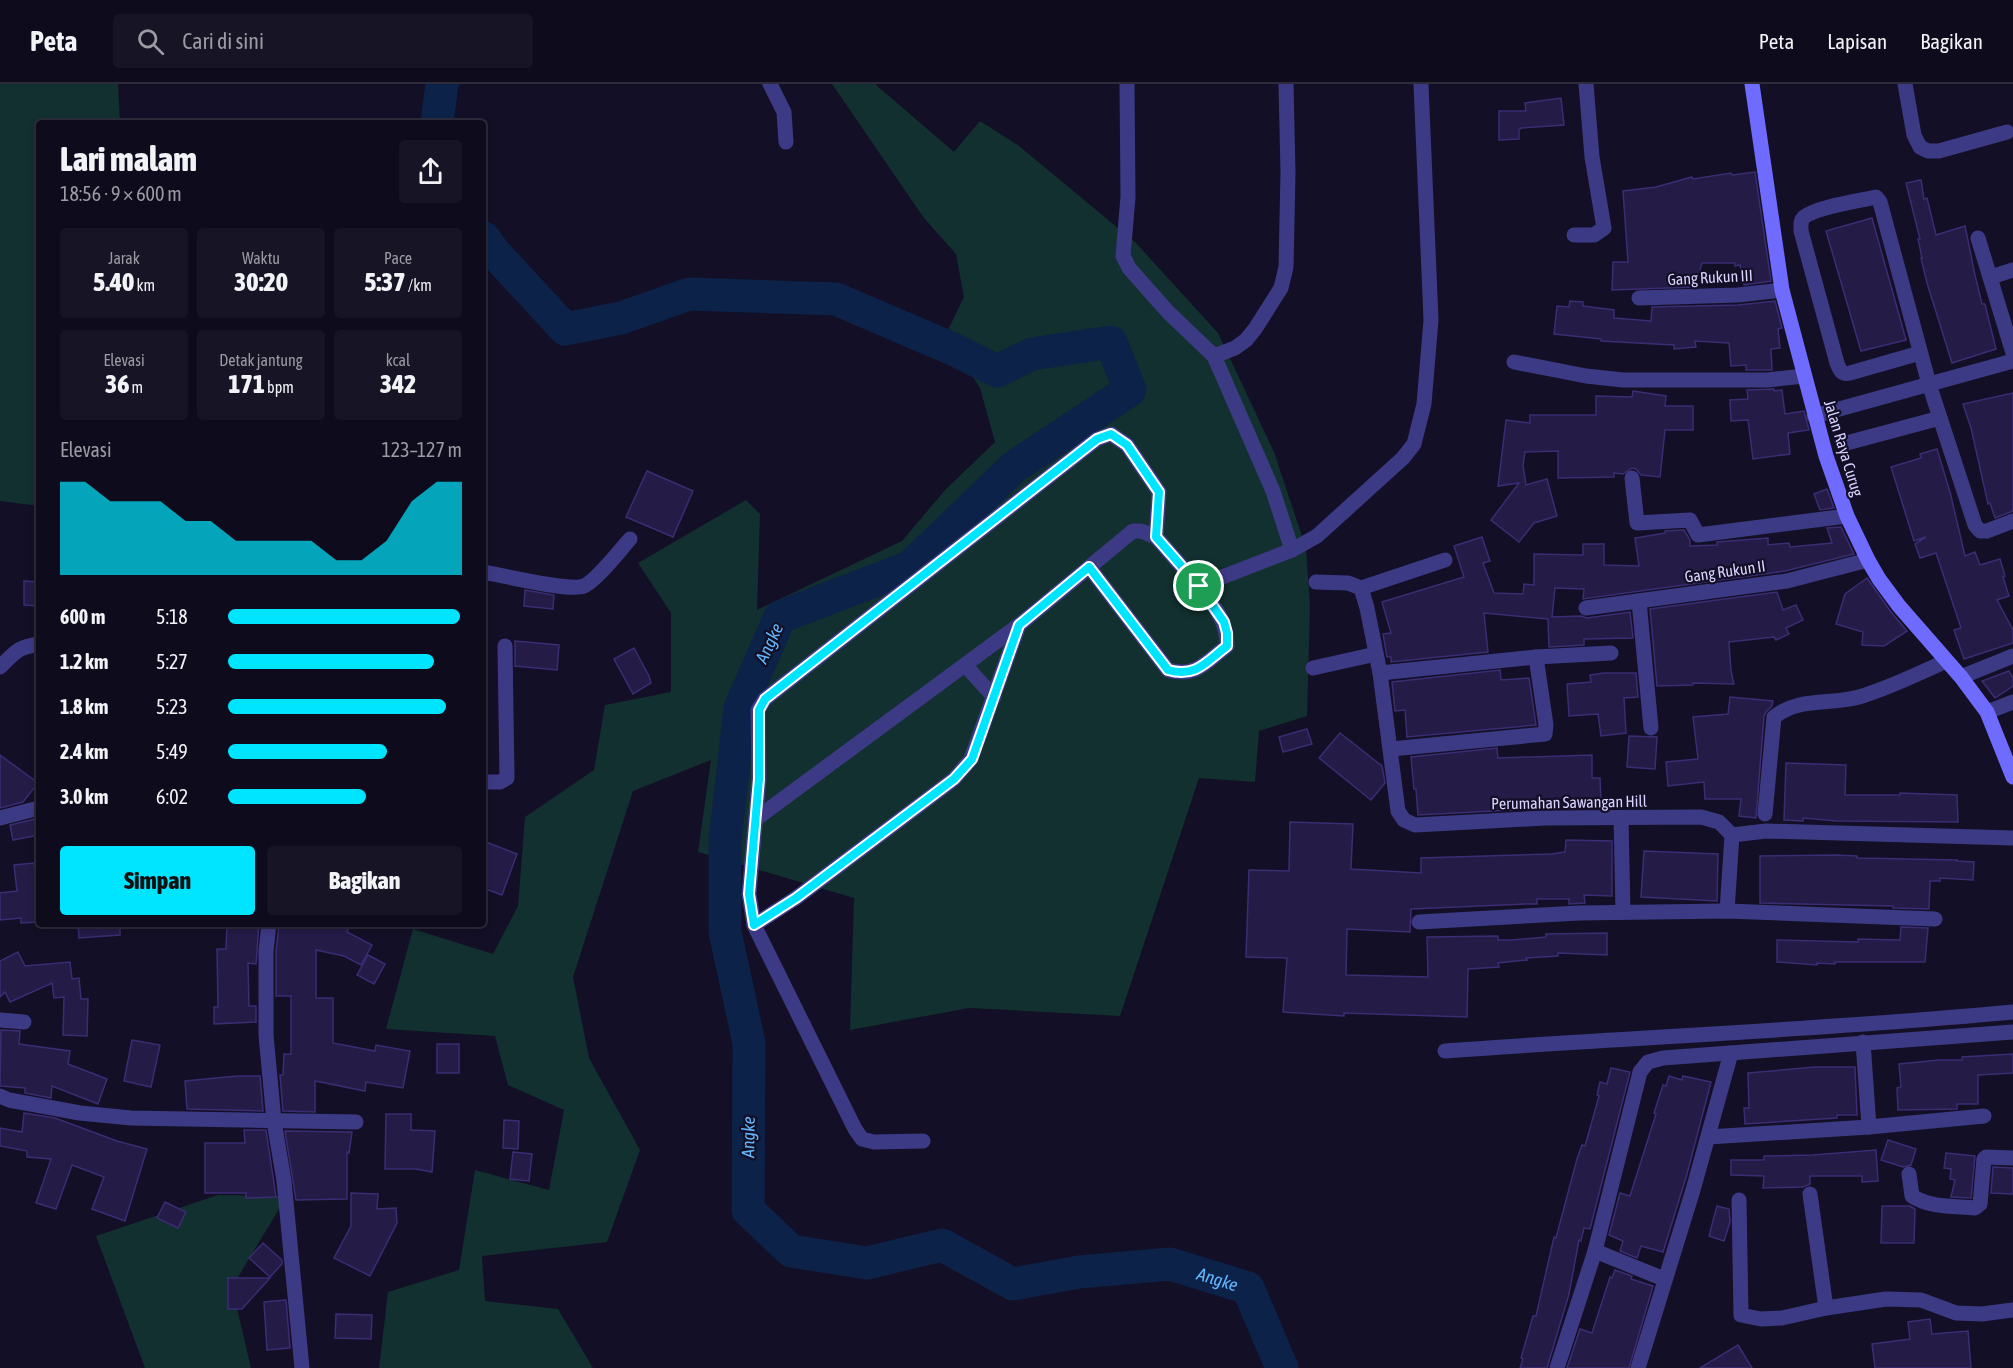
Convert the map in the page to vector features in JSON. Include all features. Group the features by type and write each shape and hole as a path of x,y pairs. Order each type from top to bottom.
{"main road":[{"name":"Jalan Raya Curug","path":"1752,84 1782,290 1814,416 1847,516 1868,560 1899,606 1961,677 1987,712 2013,777"}],"street":[{"path":"770,84 784,112 786,142"},
{"path":"1127,84 1128,197 1122,256 1129,268 1168,312 1214,356 1273,491 1292,550"},
{"path":"1214,356 1235,348 1246,340 1256,329 1281,288 1286,255 1286,84"},
{"path":"1199,586 1292,550 1317,536 1404,458 1414,444 1424,404 1431,320 1421,84"},
{"path":"1574,235 1594,235 1604,228 1592,157 1586,84"},
{"path":"1905,84 1914,135 1920,147 1928,151 1939,151 2007,132"},
{"path":"1920,354 1845,375 1841,373 1801,231 1801,222 1805,216 1876,197 1883,211 1929,384 1975,525 1980,531 1987,531 2013,521"},
{"path":"1978,238 2013,353"},
{"path":"1991,276 2013,270"},
{"name":"Gang Rukun III","path":"1639,298 1738,295 1782,290"},
{"path":"1814,416 2013,361"},
{"path":"1514,362 1586,376 1623,380 1767,380 1804,376"},
{"path":"1843,444 1940,418"},
{"path":"923,1140 874,1142 862,1139 754,925 749,894 757,818 759,710 765,699 1097,439 1111,434 1127,445 1159,492 1156,537"},
{"path":"1632,478 1637,523 1690,520 1698,535 1847,516"},
{"path":"757,818 1019,625 1089,567 1133,531 1141,531 1156,537 1199,586 1224,622 1227,646 1193,672 1180,674 1168,670 1089,567"},
{"path":"486,573 567,587 584,586 630,539"},
{"path":"1316,582 1348,583 1361,588 1445,560"},
{"name":"Gang Rukun II","path":"1586,608 1787,581 1868,560"},
{"name":"Perumahan Sawangan Hill","path":"1361,588 1380,673 1398,811 1404,820 1415,825 1545,818 1701,817 1719,822 1732,835"},
{"path":"1639,601 1651,728"},
{"path":"754,925 796,898 954,779 972,759 1019,625"},
{"path":"0,667 14,652 36,645"},
{"path":"486,782 500,782 507,778 506,646"},
{"path":"1380,673 1536,657 1611,653"},
{"path":"1313,668 1376,654"},
{"path":"1961,677 2013,656"},
{"path":"1391,749 1545,734 1546,726 1536,657"},
{"path":"1765,814 1774,717 1783,710 1796,705 1857,698 1894,685 1946,661"},
{"path":"964,665 994,697"},
{"path":"1987,712 2013,702"},
{"path":"0,818 36,809"},
{"path":"1621,818 1623,912"},
{"path":"1727,911 1732,835 1766,831 2013,838"},
{"path":"1419,922 1623,912 1727,911 1935,919"},
{"path":"269,927 266,951 266,1035 274,1121 284,1181 302,1368"},
{"path":"1445,1051 1662,1039 2013,1012"},
{"path":"0,1020 24,1022"},
{"path":"1557,1368 1595,1251 1640,1072 1648,1062 1663,1058 2013,1032"},
{"path":"1863,1042 1869,1127"},
{"path":"1638,1368 1664,1279 1670,1266 1731,1053"},
{"path":"0,1096 9,1100 80,1113 121,1117 356,1122"},
{"path":"1708,1137 1869,1127 1984,1116"},
{"path":"1909,1174 1912,1196 1918,1200 1933,1204 1975,1208 1980,1204 1986,1157 2013,1158"},
{"path":"1810,1194 1826,1308"},
{"path":"1739,1200 1741,1315 1761,1319 1782,1318 1826,1308 1886,1299 1921,1300 1956,1313 1982,1314 2013,1310"},
{"path":"1595,1251 1664,1279"}],"green space":[{"path":"0,84 118,84 120,120 36,120 36,506 0,501"},
{"path":"832,84 875,84 954,152 980,121 1019,146 1136,243 1218,333 1274,452 1306,548 1310,606 1307,716 1259,731 1255,782 1199,778 1120,1016 969,1008 850,1030 854,898 698,852 711,760 633,791 573,977 589,1058 640,1150 607,1242 482,1256 485,1301 558,1309 593,1368 379,1368 388,1292 459,1270 475,1170 549,1190 564,1110 508,1085 495,1036 386,1029 413,929 493,954 518,906 525,817 594,770 605,705 671,692 671,613 638,563 746,500 760,514 757,610 902,541 945,490 995,442 980,388 946,334 964,297 956,254 924,218"},
{"path":"218,1195 287,1196 232,1287 251,1368 145,1368 96,1236"}],"building":[{"path":"1561,98 1564,125 1521,128 1519,139 1499,140 1499,111 1526,111 1525,103"},
{"path":"1755,172 1771,281 1744,285 1740,265 1702,263 1695,287 1612,290 1613,262 1628,262 1623,191 1656,187 1692,177 1693,179"},
{"path":"1921,180 1924,199 1927,198 1936,235 1965,226 1982,304 1985,304 1996,349 1952,363 1927,283 1918,239 1920,239 1906,183"},
{"path":"1872,218 1906,340 1861,351 1826,231"},
{"path":"1570,301 1583,302 1583,306 1614,310 1614,318 1651,321 1652,307 1738,305 1775,301 1782,328 1778,329 1780,348 1771,349 1772,370 1746,370 1746,365 1731,366 1729,343 1695,341 1696,347 1674,349 1674,345 1601,341 1601,339 1554,334 1557,306 1569,307"},
{"path":"1774,389 1774,391 1782,390 1785,414 1804,411 1809,430 1788,433 1790,454 1753,459 1748,420 1731,421 1730,400 1748,399 1747,390"},
{"path":"1633,391 1666,396 1665,406 1693,406 1693,430 1665,430 1660,477 1641,475 1632,468 1623,474 1614,473 1614,477 1558,478 1558,451 1525,452 1523,465 1526,485 1547,479 1557,516 1534,523 1519,542 1491,520 1519,483 1498,486 1506,420 1530,423 1530,415 1596,415 1596,396 1632,397"},
{"path":"2013,393 2013,511 1995,518 1990,503 1988,504 1971,428 1963,404"},
{"path":"1937,449 1965,556 1975,552 1980,565 2000,559 2009,596 1997,600 2013,630 2013,643 1964,659 1954,630 1961,628 1936,553 1920,558 1915,544 1926,537 1914,541 1891,467 1921,458 1920,454"},
{"path":"647,471 693,491 673,537 626,517"},
{"path":"1827,489 1834,508 1820,510 1814,494"},
{"path":"1841,527 1854,554 1785,571 1583,599 1584,589 1555,588 1552,617 1581,616 1587,618 1630,612 1633,638 1584,639 1584,645 1549,647 1548,619 1484,613 1488,652 1391,662 1391,657 1387,657 1383,634 1391,633 1382,602 1464,577 1454,546 1482,537 1490,561 1483,563 1494,593 1523,594 1524,584 1534,585 1534,554 1583,555 1583,544 1604,544 1604,565 1639,566 1635,538 1665,533 1665,531 1684,530 1690,540 1690,546 1768,538 1768,545 1789,543 1790,547 1832,543 1827,528"},
{"path":"1867,578 1907,631 1884,646 1862,645 1863,632 1836,624 1845,594"},
{"path":"24,581 36,582 36,606 24,605"},
{"path":"525,590 554,595 553,609 524,606"},
{"path":"1777,592 1783,610 1796,605 1803,620 1786,628 1789,634 1776,640 1774,637 1729,642 1734,684 1693,683 1693,685 1657,686 1650,609"},
{"path":"515,641 559,645 557,670 515,666"},
{"path":"634,648 651,683 633,694 614,659"},
{"path":"1500,670 1501,680 1529,678 1536,725 1407,737 1405,710 1395,711 1392,682"},
{"path":"2009,671 2013,678 2013,686 1995,698 1982,681"},
{"path":"1636,673 1638,697 1624,698 1626,733 1601,736 1598,714 1569,716 1567,684 1591,682 1590,675"},
{"path":"1730,697 1773,701 1764,716 1756,818 1739,816 1741,799 1705,799 1704,782 1668,786 1666,762 1698,759 1693,717 1728,714"},
{"path":"1307,729 1312,744 1283,752 1279,737"},
{"path":"1340,733 1382,766 1385,783 1371,800 1319,758"},
{"path":"1629,736 1657,737 1655,769 1627,767"},
{"path":"1497,748 1498,758 1592,755 1592,778 1600,778 1601,801 1513,810 1418,815 1411,757"},
{"path":"0,755 36,782 36,786 23,802 0,808"},
{"path":"1786,763 1846,765 1845,795 1900,795 1900,793 1957,795 1958,822 1837,821 1803,818 1803,821 1784,820"},
{"path":"36,819 36,836 13,840 10,825"},
{"path":"1290,822 1353,824 1351,869 1421,873 1421,858 1551,854 1565,852 1566,840 1612,841 1612,896 1584,895 1585,903 1569,904 1569,899 1537,899 1537,904 1411,909 1410,932 1347,929 1346,975 1428,977 1427,937 1498,936 1498,940 1511,940 1546,937 1546,934 1607,933 1607,955 1558,953 1558,956 1498,963 1499,967 1468,969 1467,1017 1344,1013 1344,1016 1283,1012 1287,958 1246,957 1249,870 1289,871"},
{"path":"486,842 517,854 502,895 486,889"},
{"path":"1644,851 1718,854 1717,901 1641,897"},
{"path":"1835,855 1857,856 1857,858 1957,860 1974,862 1973,880 1940,878 1940,881 1930,881 1929,909 1760,903 1760,856"},
{"path":"34,863 36,922 21,923 21,918 0,920 0,893 17,891 14,865"},
{"path":"78,927 120,927 120,935 79,938"},
{"path":"227,927 259,927 256,964 248,963 249,1006 256,1006 256,1022 214,1024 214,1007 218,1007 217,949 226,949"},
{"path":"279,927 349,927 347,932 372,945 361,965 344,956 316,950 316,998 333,998 333,1043 375,1051 376,1045 410,1051 403,1088 366,1082 365,1091 315,1081 315,1112 283,1111 280,1075 283,1075 284,1054 291,1054 291,996 276,996"},
{"path":"1901,927 1928,928 1925,962 1835,962 1835,964 1817,963 1817,965 1777,962 1777,940 1858,942 1858,939 1900,940"},
{"path":"18,952 25,966 70,962 72,979 79,978 81,999 88,999 87,1036 63,1035 64,997 54,998 52,983 10,1002 5,992 0,997 0,961"},
{"path":"368,955 385,964 374,984 357,975"},
{"path":"1,1030 20,1031 19,1044 70,1051 68,1064 107,1079 98,1104 52,1086 51,1098 25,1093 25,1088 0,1086"},
{"path":"132,1040 160,1045 151,1087 124,1081"},
{"path":"437,1044 459,1044 459,1073 437,1073"},
{"path":"2013,1054 2013,1073 1978,1075 1978,1104 1957,1104 1957,1109 1898,1110 1897,1088 1901,1087 1899,1064"},
{"path":"1815,1067 1855,1067 1857,1115 1745,1124 1744,1108 1749,1108 1748,1073"},
{"path":"1611,1068 1630,1072 1590,1229 1584,1228 1581,1241 1579,1240 1569,1294 1547,1368 1520,1368 1533,1316 1536,1316 1554,1237 1556,1238 1577,1159 1582,1145 1585,1146 1599,1096 1597,1095 1600,1082 1607,1084"},
{"path":"260,1076 263,1111 187,1109 185,1081"},
{"path":"1669,1076 1682,1080 1683,1076 1711,1082 1687,1174 1663,1252 1641,1246 1637,1258 1620,1251 1623,1241 1609,1235 1620,1193 1630,1196 1663,1085 1666,1086"},
{"path":"24,1113 55,1118 117,1141 147,1149 125,1221 92,1209 104,1177 72,1165 56,1209 36,1203 51,1159 27,1157 27,1151 0,1146 0,1128 22,1132"},
{"path":"386,1114 411,1114 411,1130 435,1131 432,1172 416,1169 385,1169"},
{"path":"504,1120 519,1121 518,1149 503,1148"},
{"path":"244,1130 266,1130 276,1197 246,1198 246,1193 205,1193 205,1143 245,1143"},
{"path":"285,1131 352,1132 349,1153 347,1152 347,1199 296,1200"},
{"path":"1888,1140 1916,1149 1911,1165 1903,1167 1881,1160"},
{"path":"1876,1150 1878,1181 1862,1182 1862,1176 1810,1176 1810,1184 1803,1187 1763,1188 1764,1176 1731,1175 1731,1160 1764,1160 1764,1156"},
{"path":"513,1152 532,1154 529,1181 510,1179"},
{"path":"1946,1153 1975,1156 1971,1198 1951,1197 1955,1180 1950,1179 1951,1169 1944,1168"},
{"path":"1993,1167 2013,1168 2013,1194 1991,1193"},
{"path":"351,1193 378,1194 377,1209 396,1208 397,1223 370,1276 334,1258 351,1226"},
{"path":"165,1202 186,1212 178,1228 157,1218"},
{"path":"1717,1206 1729,1209 1730,1222 1724,1241 1709,1236"},
{"path":"1882,1206 1910,1206 1915,1209 1914,1243 1881,1243"},
{"path":"263,1243 282,1260 282,1264 270,1277 249,1258"},
{"path":"1615,1270 1632,1276 1631,1279 1653,1286 1629,1368 1567,1368 1580,1329 1592,1333 1610,1277 1612,1278"},
{"path":"228,1278 270,1278 242,1309 228,1309"},
{"path":"286,1300 290,1348 267,1350 264,1302"},
{"path":"336,1314 372,1315 371,1339 335,1338"},
{"path":"1930,1319 1932,1334 1968,1331 1971,1368 1875,1368 1872,1344 1910,1339 1908,1322"},
{"path":"1738,1345 1752,1368 1700,1368"}],"waterway":[{"name":"Angke","path":"437,120 442,84"},
{"name":"Angke","path":"486,241 565,329 621,318 689,294 836,299 955,350 997,371 1032,354 1111,342 1130,390 1014,467 910,567 780,617 740,708 725,841 725,932 749,1043 748,1210 791,1251 867,1263 942,1245 1013,1284 1079,1272 1170,1264 1248,1288 1282,1368"}],"route":[{"path":"1111,434 1127,445 1159,492 1156,537 1199,586 1224,622 1227,646 1193,672 1180,674 1168,670 1089,567 1019,625 972,759 954,779 796,898 754,925 749,894 757,818 759,710 765,699 1097,439 1111,434"}]}
